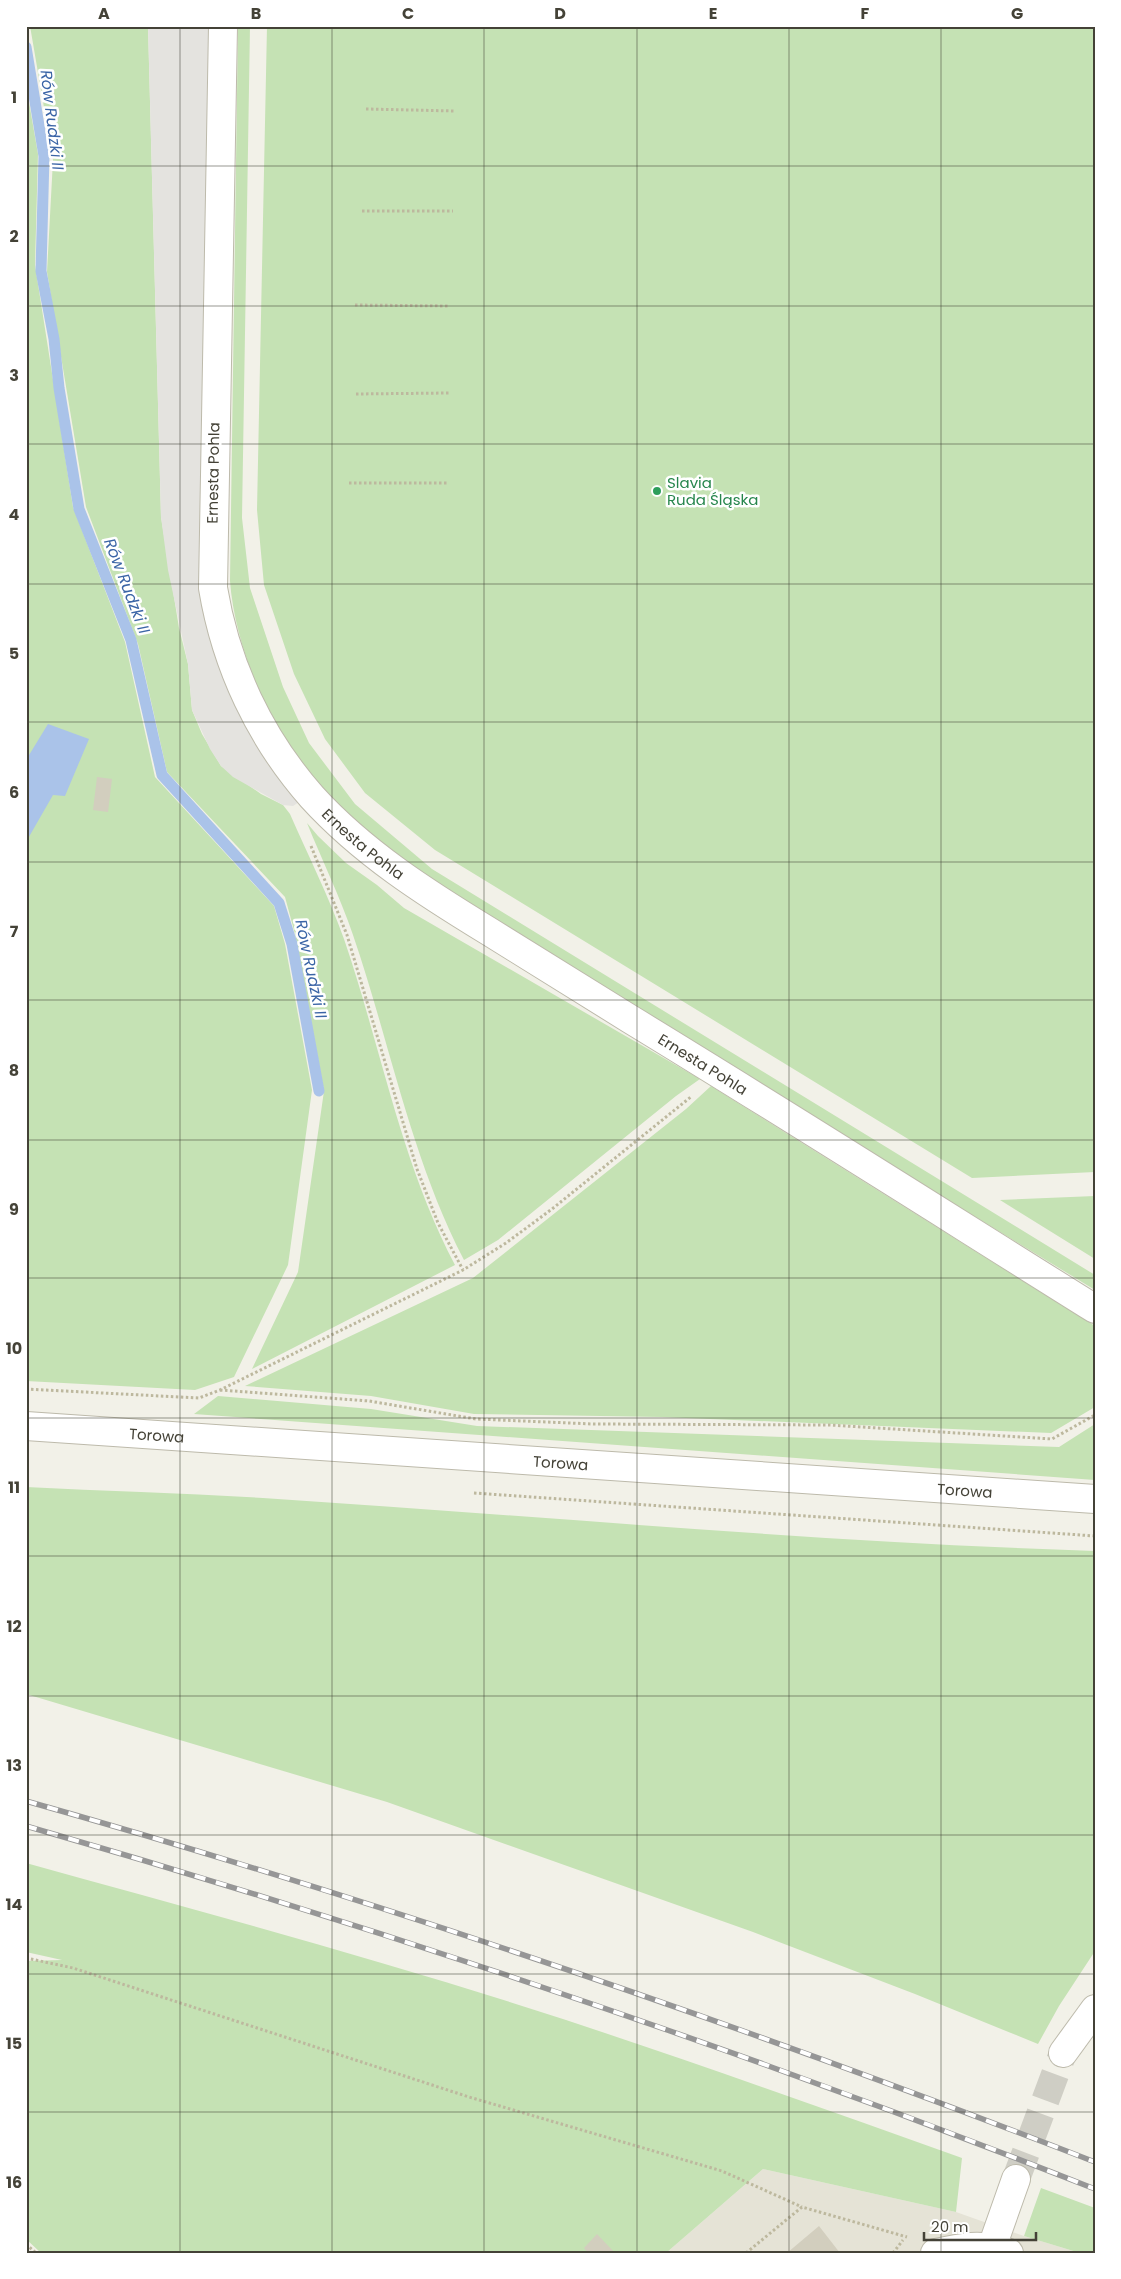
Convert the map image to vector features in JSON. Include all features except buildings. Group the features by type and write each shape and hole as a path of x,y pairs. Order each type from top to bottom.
{"street":[{"name":"Ernesta Pohla","path":"223,26 213,588 225,646 252,709 269,740 308,792 348,834 425,892 1095,1309"},
{"name":"Torowa","path":"26,1426 1095,1499"},
{"path":"1064,2053 1095,2009"},
{"path":"924,2247 978,2246 1001,2250 1016,2179"}],"path":[{"path":"366,109 455,112"},
{"path":"362,211 453,211"},
{"path":"355,305 450,306"},
{"path":"356,394 449,393"},
{"path":"349,483 447,483"},
{"path":"310,845 348,935 417,1168 438,1223 463,1270"},
{"path":"26,1389 199,1398 220,1390 463,1270 506,1243 552,1209 718,1073"},
{"path":"220,1390 370,1401 476,1419 593,1424 830,1425 1052,1439 1095,1415"},
{"path":"466,1492 1095,1536"},
{"path":"26,1958 73,1968 469,2097 722,2171 802,2207 906,2236 924,2247"},
{"path":"746,2253 802,2207"},
{"path":"893,2253 906,2236"},
{"path":"26,2244 36,2253"}],"shaded area":[{"path":"148,26 223,26 213,588 302,800 293,806 283,805 233,777 221,766 210,749 192,710 188,664 168,570 161,517"},
{"path":"763,2169 956,2212 1080,2253 666,2253"}],"green space":[{"path":"30,26 148,26 161,517 179,628 188,664 192,710 202,734 221,766 261,794 283,805 290,814 344,939 406,1146 436,1226 455,1265 252,1369 298,1272 324,1091 295,934 285,897 167,772 138,644 86,507 47,272 53,160"},
{"path":"238,26 250,26 242,518 250,588 283,687 309,743 355,804 432,869 1095,1275 1095,1290 427,882 340,809 299,762 281,734 252,674 234,611 230,581"},
{"name":"Slavia Ruda Śląska","path":"267,26 1095,26 1095,1172 972,1178 435,850 365,793 325,739 294,674 264,585 257,510"},
{"path":"26,85 38,154 35,265 73,507 125,642 155,777 274,906 285,944 312,1090 288,1265 234,1377 195,1390 26,1381"},
{"path":"307,823 346,863 377,885 404,908 700,1079 676,1096 498,1240 464,1260 446,1221 415,1141 353,935"},
{"path":"711,1086 1095,1326 1095,1407 1051,1433 662,1417 474,1414 371,1396 245,1386 473,1278 686,1109"},
{"path":"1095,1196 1095,1259 1000,1200"},
{"path":"218,1396 371,1409 477,1426 1059,1447 1095,1424 1095,1480 194,1414"},
{"path":"26,1487 263,1498 783,1535 1095,1551 1095,1951 1059,2006 1038,2044 915,1994 753,1932 387,1802 26,1694"},
{"path":"26,1863 297,1938 566,2020 962,2158 956,2212 763,2169 666,2253 41,2253 26,2239 26,1961 62,1960 26,1952"},
{"path":"1041,2188 1095,2208 1095,2253 1080,2253 1024,2236"}],"water":[{"path":"48,724 89,739 65,796 53,795 26,842 26,760"}],"waterway":[{"name":"Rów Rudzki II","path":"26,47 44,156 41,271 54,339 59,388 79,509 131,640 162,775 279,903 292,944 319,1091"}],"tunnel":[{"path":"1016,2179 1063,2053"}],"railway":[{"path":"26,1801 296,1881 565,1969 831,2063 1095,2162"},
{"path":"26,1826 297,1907 565,1995 831,2089 1095,2189"}],"place":[{"name":"Slavia Ruda Śląska","path":"657,491"}]}
